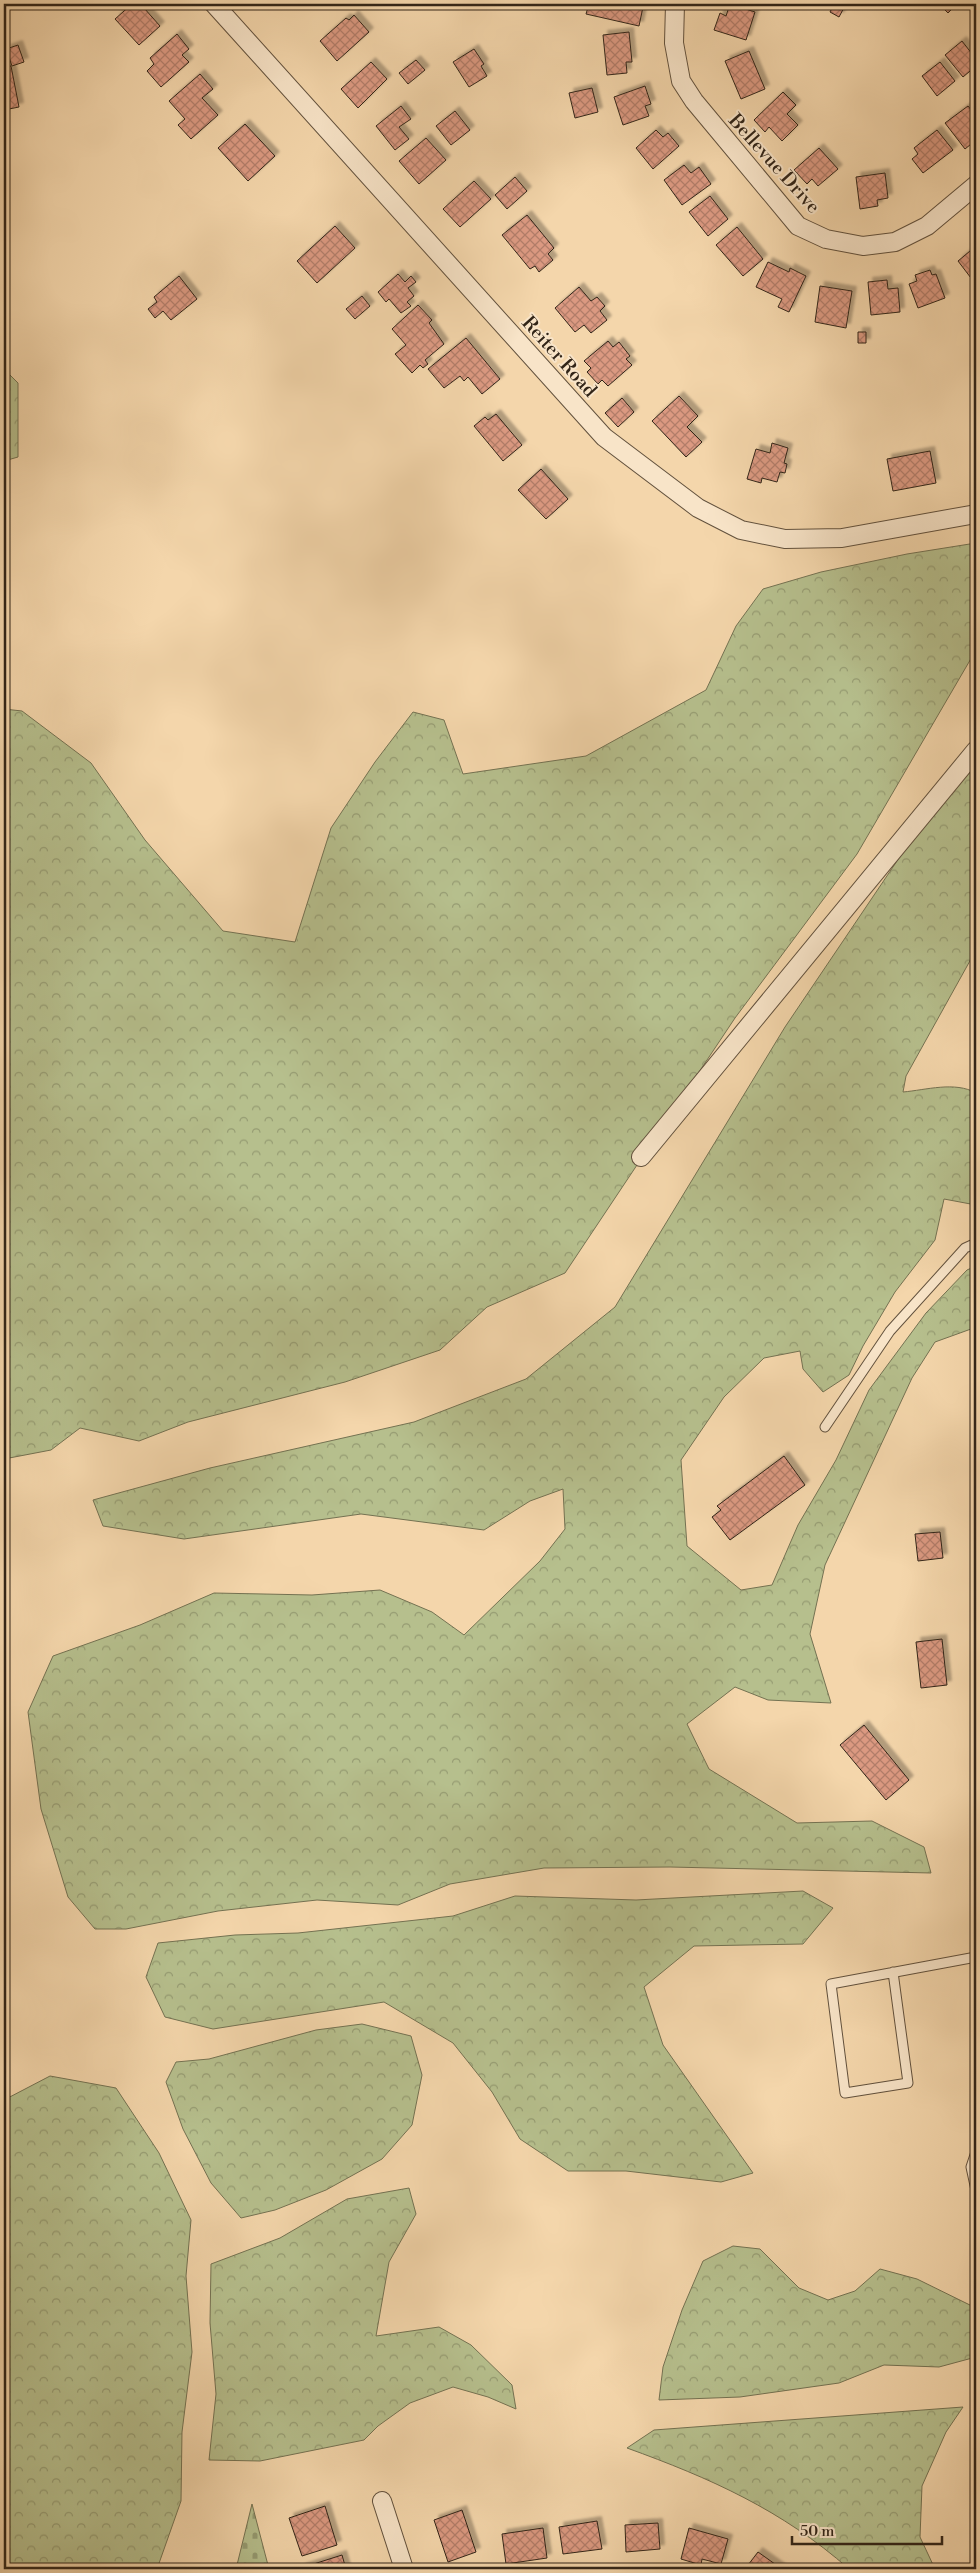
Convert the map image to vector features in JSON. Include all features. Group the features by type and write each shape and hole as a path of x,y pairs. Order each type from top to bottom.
{"street":[{"name":"Reiter Road","path":"214,4 604,437 698,508 741,530 786,539 842,538 976,514"},
{"name":"Bellevue Drive","path":"675,4 674,44 681,81 694,102 798,226 826,239 863,246 895,242 927,226 976,185"},
{"path":"641,1157 976,750"},
{"path":"382,2501 404,2569"}],"lane":[{"path":"825,1427 890,1330 965,1248 976,1243"},
{"path":"893,1972 908,2083 845,2093 831,1984 893,1972 976,1957"},
{"path":"976,2152 971,2167 976,2190"}],"green space":[{"path":"4,369 18,383 18,457 4,461"},
{"path":"976,543 976,650 857,854 735,1018 565,1273 487,1307 440,1350 345,1382 188,1422 139,1441 80,1428 51,1450 4,1459 4,709 22,711 91,763 145,840 223,931 295,942 331,828 375,762 413,712 444,720 463,774 586,756 706,690 736,626 763,589 821,572 907,554"},
{"path":"976,738 976,950 906,1076 903,1092 950,1087 968,1089 976,1093 976,1205 944,1199 935,1240 895,1292 863,1346 849,1375 823,1392 803,1369 800,1351 764,1358 724,1397 681,1460 687,1546 741,1590 772,1585 798,1525 836,1460 869,1390 926,1313 967,1270 976,1266 976,1330 971,1329 935,1342 912,1378 825,1565 810,1634 831,1703 768,1700 735,1687 687,1724 709,1769 797,1823 872,1821 924,1847 931,1873 670,1867 544,1868 450,1884 398,1905 317,1900 218,1911 126,1929 95,1929 68,1897 41,1809 28,1712 53,1656 140,1625 214,1593 312,1595 380,1590 432,1612 464,1635 540,1561 565,1529 563,1489 530,1501 484,1530 361,1514 184,1539 103,1526 93,1500 210,1468 414,1422 526,1379 615,1307 785,1027 895,864"},
{"path":"803,1891 833,1908 803,1944 694,1946 644,1987 663,2045 753,2173 721,2182 626,2171 568,2171 520,2139 492,2092 453,2043 384,2002 213,2029 165,2017 146,1977 158,1943 235,1935 298,1933 453,1916 515,1896 636,1900"},
{"path":"362,2024 411,2036 422,2075 412,2125 382,2159 326,2190 275,2210 241,2218 211,2183 183,2129 166,2082 176,2062 209,2059 316,2030"},
{"path":"50,2076 116,2088 159,2153 191,2220 186,2276 192,2352 182,2432 181,2501 157,2569 4,2569 4,2100"},
{"path":"409,2188 416,2214 389,2262 376,2336 439,2327 471,2345 512,2385 516,2409 488,2397 453,2387 410,2403 378,2426 364,2440 260,2461 209,2460 216,2394 210,2323 211,2264 280,2238 347,2199"},
{"path":"733,2246 760,2249 799,2288 828,2300 855,2291 880,2269 917,2279 976,2308 976,2357 939,2367 884,2365 839,2383 740,2397 659,2400 663,2367 682,2310 703,2261"},
{"path":"963,2407 946,2432 922,2486 920,2537 935,2569 849,2569 798,2529 744,2498 687,2471 627,2448 654,2430"},
{"path":"252,2504 269,2569 236,2569"}],"building":[{"path":"132,4 137,4 142,10 144,8 160,26 139,45 115,19"},
{"path":"589,4 633,4 643,7 639,26 586,14"},
{"path":"730,4 755,12 746,40 714,30 720,13 726,16"},
{"path":"834,4 846,4 839,17 830,12"},
{"path":"939,4 957,4 948,13"},
{"path":"354,15 369,32 337,61 320,41 346,18 349,20"},
{"path":"629,32 632,62 626,62 627,73 607,75 603,35"},
{"path":"177,34 189,49 182,55 189,62 161,87 147,71 154,64 150,58"},
{"path":"962,41 976,59 976,66 963,77 945,55"},
{"path":"18,45 24,62 12,66 6,49"},
{"path":"474,49 484,64 481,66 487,76 469,87 453,62"},
{"path":"749,51 765,89 741,99 725,61"},
{"path":"416,60 425,70 408,84 399,73"},
{"path":"371,62 387,79 358,108 341,89"},
{"path":"940,62 955,81 937,96 922,76"},
{"path":"11,66 19,107 4,110 4,67"},
{"path":"200,74 213,89 202,98 218,115 191,139 178,125 185,119 169,101"},
{"path":"645,86 651,104 645,106 649,116 623,125 614,97"},
{"path":"592,88 598,112 575,118 569,93"},
{"path":"783,92 796,105 787,114 798,125 782,141 769,127 765,132 754,120"},
{"path":"401,106 411,119 399,127 409,139 395,150 376,126"},
{"path":"968,106 976,116 976,131 974,133 976,140 965,149 945,123"},
{"path":"455,111 470,130 451,145 436,126"},
{"path":"245,124 275,156 248,181 218,148"},
{"path":"656,130 663,137 668,133 679,146 653,169 636,148"},
{"path":"937,130 953,150 923,173 912,159 918,154 914,148"},
{"path":"426,138 446,160 419,184 399,161"},
{"path":"819,148 838,169 818,186 812,179 807,184 794,170"},
{"path":"684,165 691,173 699,167 711,184 682,205 664,180"},
{"path":"885,173 888,198 877,200 878,206 860,209 856,177"},
{"path":"515,177 527,191 507,209 495,195"},
{"path":"474,181 491,199 460,227 443,209"},
{"path":"710,196 728,219 708,236 689,212"},
{"path":"527,215 554,248 548,254 553,260 539,272 535,266 530,269 502,235"},
{"path":"335,226 355,248 317,283 297,261"},
{"path":"737,227 763,259 743,276 716,245"},
{"path":"976,246 976,280 974,282 958,261"},
{"path":"768,262 789,272 790,268 806,276 789,312 778,307 782,299 756,287"},
{"path":"930,270 932,275 936,274 945,298 918,308 909,284 917,281 915,275"},
{"path":"398,274 405,282 411,276 416,282 408,288 414,296 407,302 411,306 401,313 389,299 386,302 378,292"},
{"path":"179,276 197,299 171,320 163,311 155,318 148,309 157,302 154,297"},
{"path":"887,280 888,289 898,288 900,312 871,315 868,282"},
{"path":"820,286 852,291 846,328 815,322"},
{"path":"579,287 591,301 597,297 605,306 600,311 607,320 591,333 584,325 575,332 555,308"},
{"path":"362,296 370,306 355,319 346,309"},
{"path":"418,305 432,320 429,323 444,344 425,360 428,364 423,368 420,365 412,373 395,354 406,345 392,329"},
{"path":"858,332 866,332 866,343 858,343"},
{"path":"466,338 500,379 482,394 468,377 464,381 460,376 444,388 428,369"},
{"path":"608,341 613,347 619,342 630,356 626,359 632,365 608,386 602,380 598,384 587,372 591,368 584,361"},
{"path":"679,396 698,416 687,427 702,442 686,457 652,421"},
{"path":"622,398 634,412 618,427 605,413"},
{"path":"496,414 522,445 503,461 474,426 485,417 488,420"},
{"path":"772,443 788,448 784,463 787,464 785,473 780,472 777,482 762,478 761,483 747,479 756,449 770,453"},
{"path":"930,451 936,483 893,491 887,459"},
{"path":"541,469 568,499 546,519 518,490"},
{"path":"784,1456 805,1485 730,1540 712,1517 721,1510 717,1506"},
{"path":"940,1532 943,1558 918,1561 915,1534"},
{"path":"942,1639 947,1685 921,1688 916,1642"},
{"path":"864,1725 909,1780 886,1800 840,1745"},
{"path":"325,2506 337,2545 302,2556 289,2518"},
{"path":"462,2510 476,2552 448,2562 434,2520"},
{"path":"597,2521 602,2549 563,2554 559,2527"},
{"path":"658,2523 660,2549 626,2552 625,2525"},
{"path":"543,2528 547,2558 506,2564 502,2534"},
{"path":"689,2528 728,2539 721,2564 702,2559 701,2565 681,2559"},
{"path":"758,2552 782,2569 745,2569"},
{"path":"342,2555 346,2569 301,2569 301,2568"}]}
